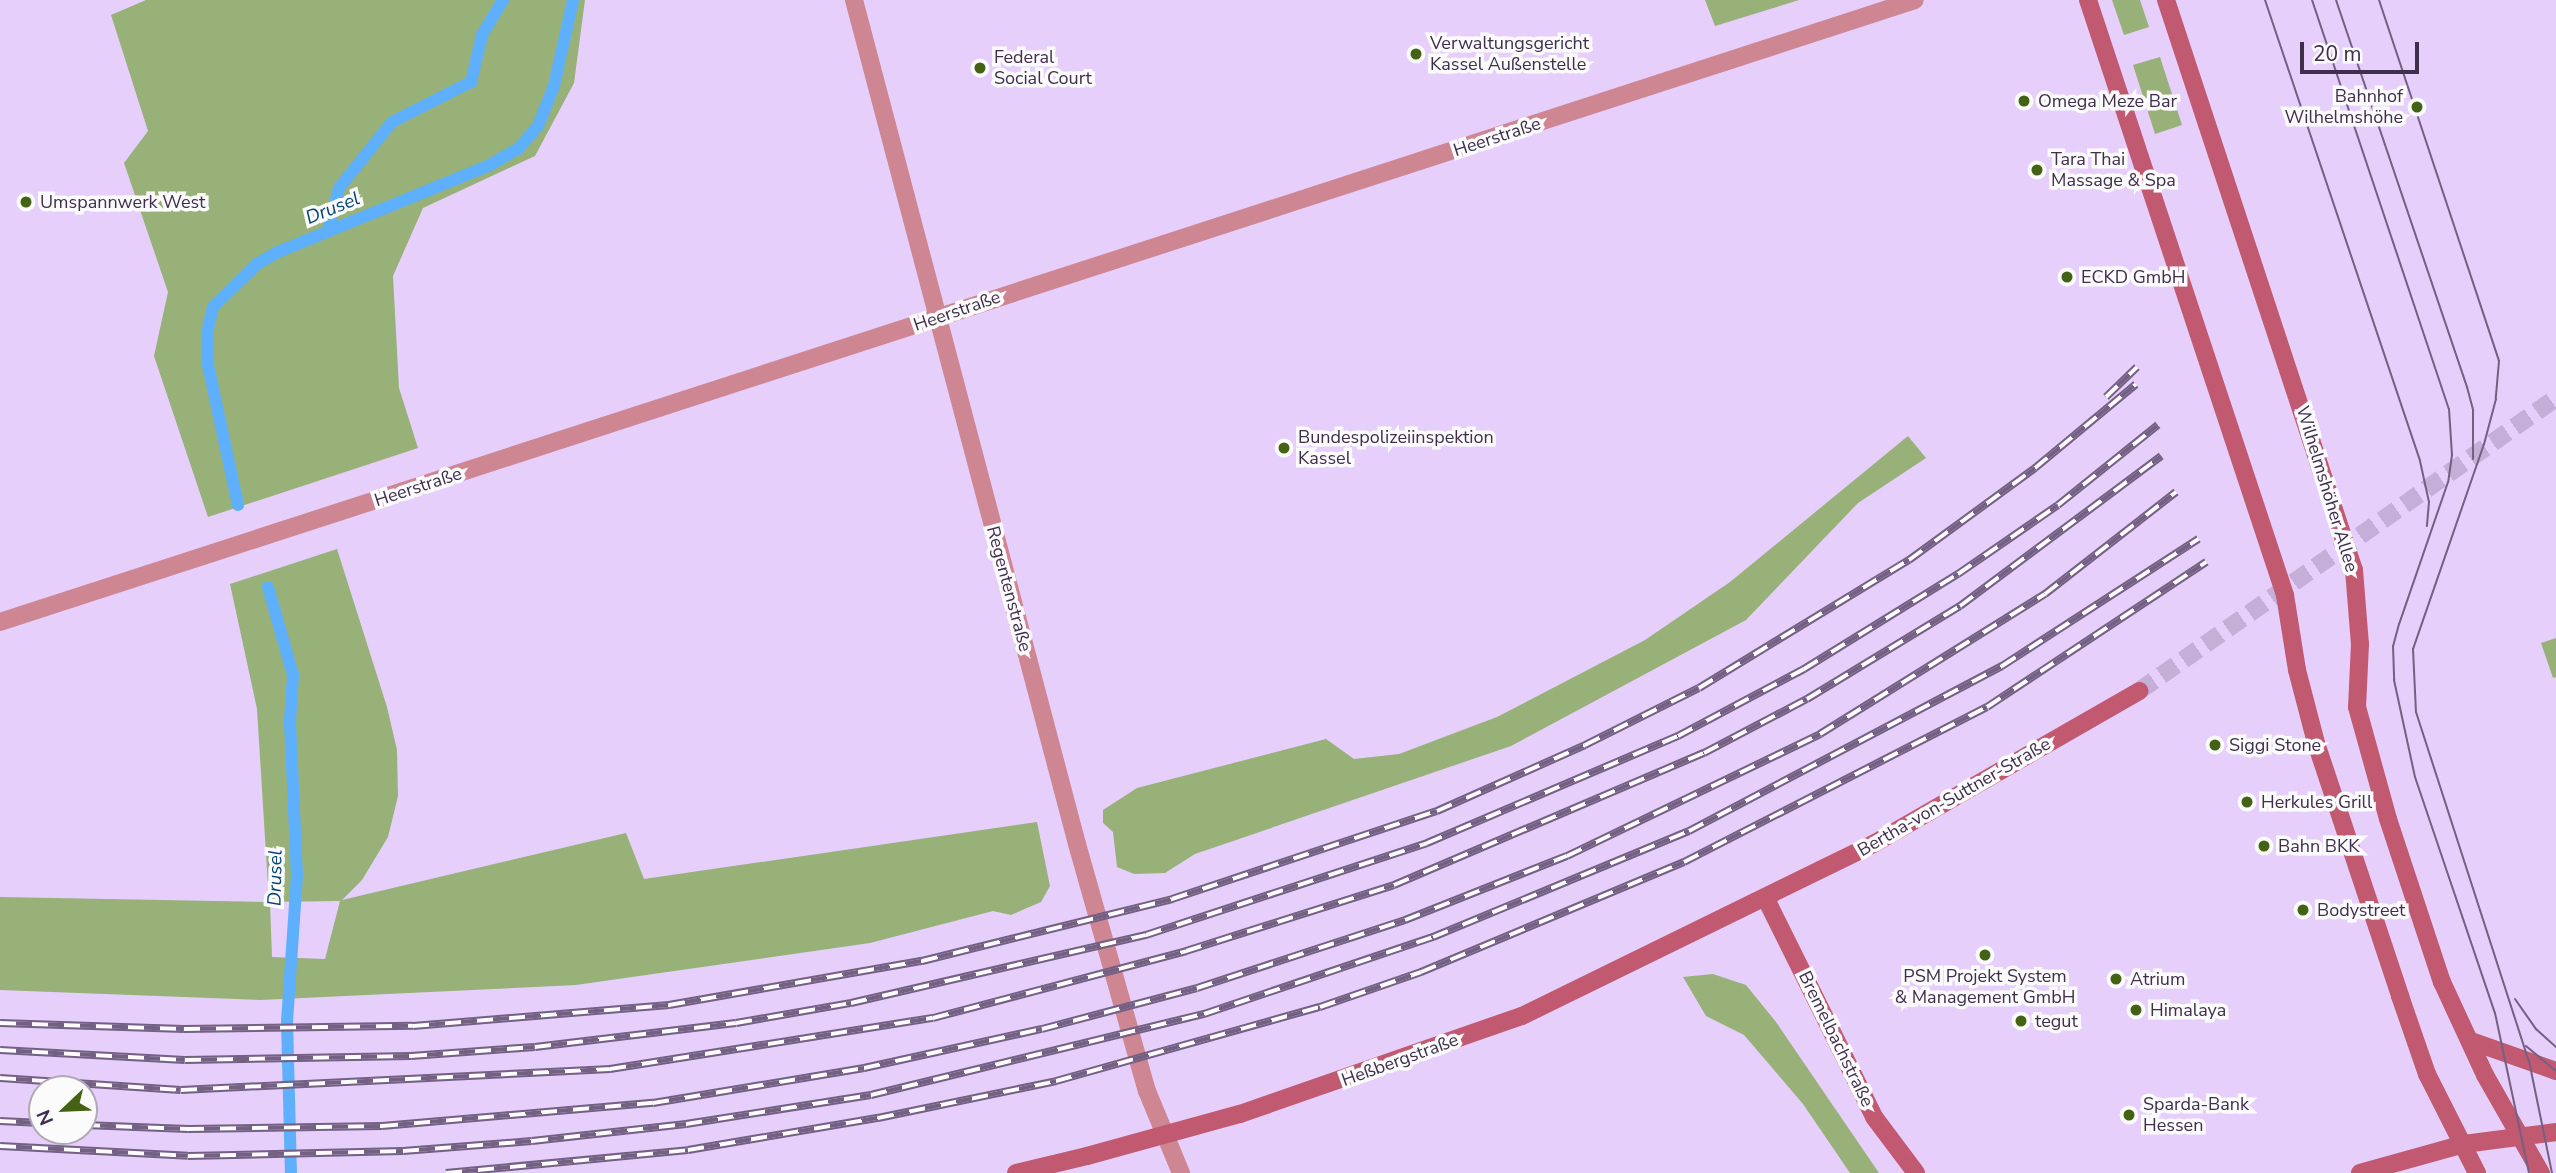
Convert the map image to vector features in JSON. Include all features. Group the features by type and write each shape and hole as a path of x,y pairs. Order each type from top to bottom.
{"main road":[{"path":"2088,0 2286,595 2316,743 2427,1074 2477,1173"},
{"name":"Wilhelmshöher Allee","path":"2166,0 2354,570 2361,732 2442,982 2518,1135 2541,1173"},
{"name":"Bertha-von-Suttner-Straße","path":"1766,899 1875,843 2139,691"},
{"name":"Heßbergstraße","path":"1016,1173 1240,1114 1522,1016 1766,899"},
{"name":"Bremelbachstraße","path":"1766,899 1874,1117 1916,1173"},
{"path":"2471,1041 2556,1071"},
{"path":"2360,1173 2464,1144 2556,1132"}],"street":[{"name":"Regentenstraße","path":"854,0 1139,1064 1181,1173"},
{"name":"Heerstraße","path":"0,622 1915,0"}],"green space":[{"path":"146,0 585,0 574,83 535,156 423,208 393,276 399,388 418,448 208,517 154,356 168,292 124,163 148,131 111,15"},
{"path":"1705,0 1799,0 1715,26"},
{"path":"2112,0 2140,0 2149,27 2124,35"},
{"path":"2160,57 2182,125 2155,134 2133,65"},
{"path":"1908,436 1926,458 1858,503 1746,620 1511,746 1195,854 1165,873 1134,874 1117,867 1113,832 1103,823 1103,810 1137,788 1326,739 1354,759 1399,754 1497,717 1645,640 1730,582"},
{"path":"337,549 387,707 397,750 398,796 388,837 362,880 342,900 626,833 644,879 1037,822 1050,886 1041,902 1011,915 993,911 870,943 576,985 260,1000 0,990 0,897 269,902 257,709 230,584","holes":["340,901 325,959 272,957 270,902"]},
{"path":"2556,638 2556,677 2553,678 2541,643"},
{"path":"1713,974 1746,985 1776,1022 1879,1173 1850,1173 1803,1104 1744,1035 1706,1016 1683,977"}],"waterway":[{"path":"328,231 339,188 392,122 471,82 482,35 503,0"},
{"name":"Drusel","path":"238,505 208,365 207,333 213,307 257,264 278,252 488,166 518,149 538,126 554,86 573,0"},
{"name":"Drusel","path":"268,587 293,675 290,722 297,875 287,1021 291,1173"}],"tunnel":[{"path":"2139,691 2556,398"}],"tram line":[{"path":"2265,0 2420,461 2429,502 2427,526"},
{"path":"2312,0 2449,409 2452,455 2448,482 2399,624 2393,646 2394,680 2415,777 2495,1013 2529,1173"},
{"path":"2336,0 2467,387 2473,410 2473,459"},
{"path":"2379,0 2499,361 2496,399 2484,444 2413,649 2416,712 2529,1061 2552,1173"},
{"path":"2515,999 2536,1029 2556,1047"},
{"path":"2526,1046 2556,1071"}],"railway":[{"path":"2106,397 2137,367"},
{"path":"0,1023 184,1029 413,1026 669,1005 922,961 1172,899 1437,811 1585,745 1699,688 1909,560 2035,468 2136,384"},
{"path":"0,1050 185,1060 411,1056 535,1047 736,1023 851,1003 1146,935 1427,843 1678,736 1804,669 1958,574 2058,505 2158,425"},
{"path":"0,1078 181,1090 610,1069 933,1018 1186,951 1394,885 1704,753 1807,699 1960,606 2161,456"},
{"path":"98,1126 188,1129 382,1126 653,1103 864,1068 1042,1029 1197,988 1405,920 1567,856 1820,734 2045,594 2176,492"},
{"path":"0,1146 188,1156 403,1151 532,1141 686,1124 871,1095 1204,1014 1433,937 1689,831 2002,666 2198,539"},
{"path":"446,1173 688,1150 878,1118 1056,1081 1320,1007 1421,972 1684,862 1987,707 2206,562"},
{"path":"0,1121 28,1122"}],"place":[{"name":"Verwaltungsgericht Kassel Außenstelle","path":"1416,54"},
{"name":"Federal Social Court","path":"980,68"},
{"name":"Omega Meze Bar","path":"2024,101"},
{"name":"Bahnhof Wilhelmshöhe","path":"2417,107"},
{"name":"Tara Thai Massage & Spa","path":"2037,170"},
{"name":"Umspannwerk West","path":"26,202"},
{"name":"ECKD GmbH","path":"2067,277"},
{"name":"Bundespolizeiinspektion Kassel","path":"1284,448"},
{"name":"Siggi Stone","path":"2215,745"},
{"name":"Herkules Grill","path":"2247,802"},
{"name":"Bahn BKK","path":"2264,846"},
{"name":"Bodystreet","path":"2303,910"},
{"name":"PSM Projekt System & Management GmbH","path":"1985,955"},
{"name":"Atrium","path":"2116,979"},
{"name":"Himalaya","path":"2136,1010"},
{"name":"tegut","path":"2021,1021"},
{"name":"Sparda-Bank Hessen","path":"2129,1115"}]}
